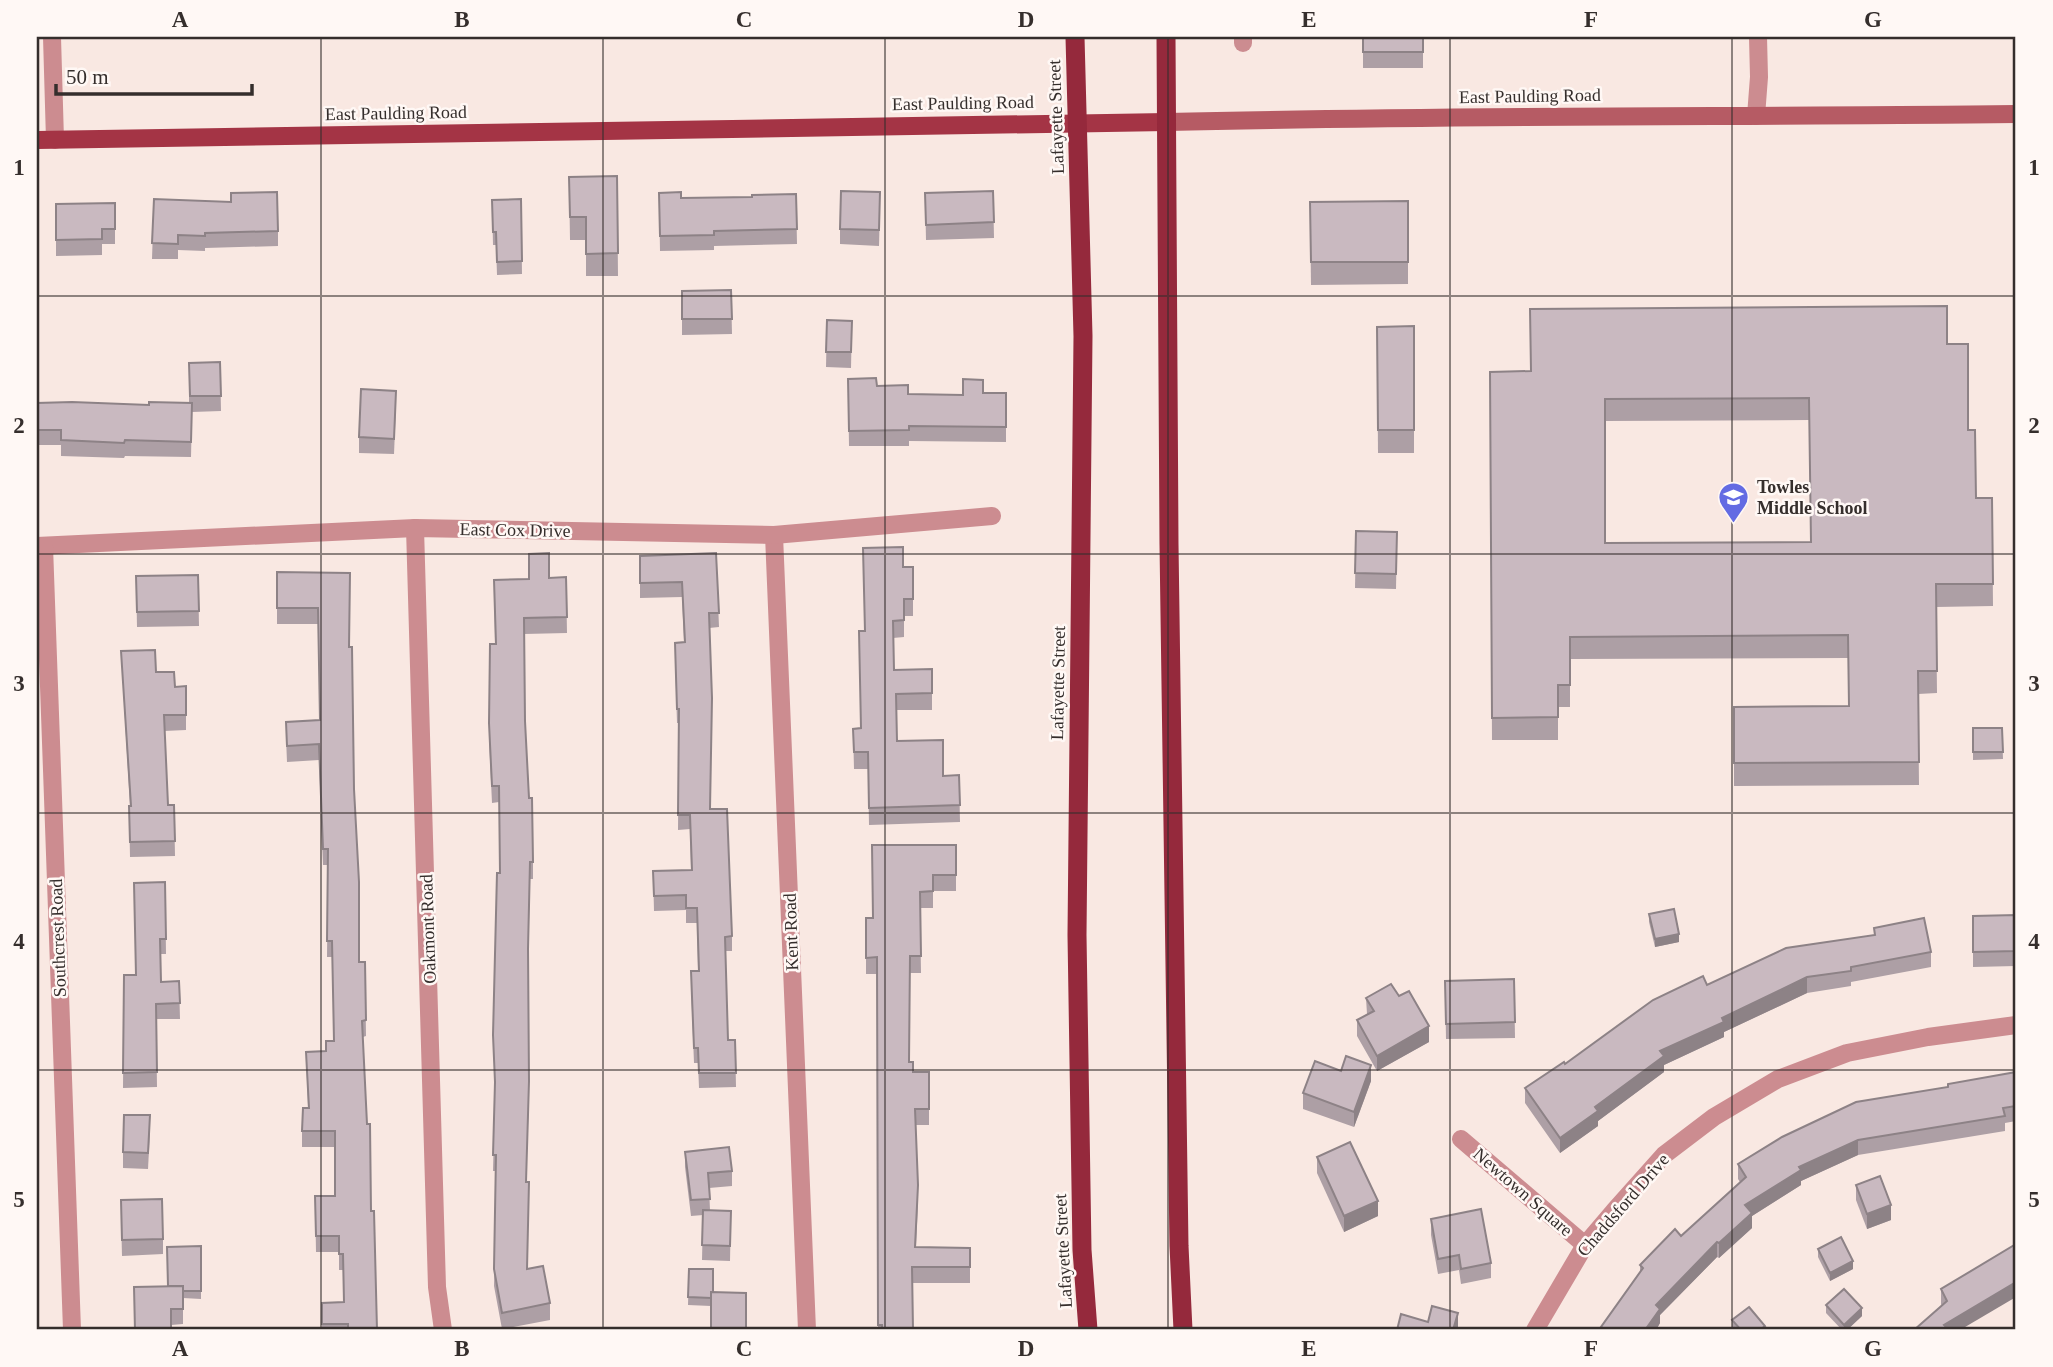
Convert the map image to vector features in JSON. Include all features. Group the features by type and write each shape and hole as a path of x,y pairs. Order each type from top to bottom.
{"highway":[{"name":"Lafayette Street","path":"1074,37 1082,224 1083,336 1077,935 1082,1250 1088,1330"},
{"path":"1166,37 1169,530 1179,1246 1184,1330"}],"main road":[{"name":"East Paulding Road","path":"37,140 1513,116 2016,114"}],"street":[{"path":"52,37 55,140"},
{"path":"1756,116 1758,37"},
{"name":"East Cox Drive","path":"40,546 415,528 774,535 992,516"},
{"name":"Oakmont Road","path":"415,528 436,1273 443,1330"},
{"name":"Kent Road","path":"774,535 807,1330"},
{"name":"Southcrest Road","path":"40,546 72,1330"},
{"name":"Chaddsford Drive","path":"1535,1330 1585,1245 1664,1155 1714,1117 1778,1080 1847,1053 1928,1037 2016,1025"},
{"name":"Newtown Square","path":"1461,1139 1585,1245"}],"building":[{"path":"1363,37 1423,37 1423,52 1363,52"},
{"path":"617,176 618,253 586,254 586,217 570,217 569,177"},
{"path":"841,191 880,192 879,230 840,229"},
{"path":"993,191 994,222 926,225 925,193"},
{"path":"277,192 278,231 178,235 178,244 152,243 154,199 231,202 231,193"},
{"path":"681,192 681,198 796,194 797,229 714,231 714,235 660,236 659,193"},
{"path":"521,199 522,261 497,262 492,200"},
{"path":"1408,201 1408,262 1311,262 1310,202"},
{"path":"115,203 115,229 102,229 102,239 56,240 56,204"},
{"path":"731,290 732,319 682,319 682,291"},
{"path":"1947,306 1947,344 1968,344 1968,430 1975,430 1976,498 1992,498 1993,584 1936,584 1937,671 1918,671 1919,762 1734,763 1734,707 1849,706 1848,635 1570,637 1570,685 1558,685 1558,717 1492,718 1490,372 1531,371 1530,309","holes":["1809,398 1811,542 1605,543 1605,399"]},
{"path":"827,320 852,321 851,352 826,352"},
{"path":"1414,326 1414,430 1378,430 1377,327"},
{"path":"220,362 221,396 190,396 189,363"},
{"path":"876,378 877,386 908,385 908,394 963,395 963,379 983,380 983,393 1006,393 1006,427 909,426 909,430 849,431 848,379"},
{"path":"361,389 396,391 394,439 359,437"},
{"path":"149,402 192,403 191,442 61,440 61,430 37,430 37,403 149,405"},
{"path":"1356,531 1397,532 1396,574 1355,573"},
{"path":"903,547 903,567 913,567 913,599 904,599 904,620 893,621 894,670 932,669 932,693 896,694 897,741 943,740 943,776 959,775 960,805 869,808 868,752 854,752 853,729 861,728 859,631 865,631 863,548"},
{"path":"549,553 549,578 566,577 567,617 524,618 525,721 529,798 532,798 533,862 530,862 528,949 527,1269 543,1266 550,1303 502,1313 494,1269 496,1155 493,1155 493,1035 497,873 500,873 499,786 492,786 489,723 490,644 496,644 494,580 529,579 529,554"},
{"path":"716,553 719,613 709,613 712,698 710,809 727,809 732,936 725,937 728,1040 735,1040 736,1073 699,1073 698,1048 694,1048 691,971 699,971 697,908 686,908 686,895 654,896 653,871 692,870 690,815 678,815 679,709 675,643 685,642 682,582 640,583 640,556"},
{"path":"277,572 350,573 349,647 352,647 359,962 365,962 366,1020 362,1021 367,1124 370,1124 377,1330 348,1330 348,1324 322,1324 322,1303 344,1302 343,1254 339,1254 339,1236 316,1236 315,1196 335,1196 335,1131 302,1131 303,1108 309,1108 306,1052 326,1051 326,1041 334,1041 332,941 327,941 328,849 323,849 319,744 287,746 286,722 320,720 318,608 277,608"},
{"path":"198,575 199,611 137,612 136,576"},
{"path":"155,650 156,672 174,672 175,687 186,686 186,715 164,715 168,805 174,805 175,841 130,842 131,806 121,651"},
{"path":"1973,728 2002,728 2003,752 1973,752"},
{"path":"872,845 956,845 956,875 933,875 933,891 920,892 921,956 910,956 909,1062 913,1062 913,1072 929,1072 929,1109 915,1109 918,1185 915,1247 970,1248 970,1267 912,1267 913,1330 882,1330 882,1325 878,1325 877,957 866,958 866,918 873,918"},
{"path":"165,882 166,939 160,939 161,982 179,981 180,1003 156,1004 157,1072 123,1073 124,975 136,975 134,883"},
{"path":"1674,909 1679,934 1655,939 1649,914"},
{"path":"2016,915 2016,951 1973,952 1973,916"},
{"path":"1924,918 1931,952 1851,967 1851,971 1807,977 1722,1018 1724,1022 1660,1051 1664,1056 1595,1107 1598,1111 1560,1138 1525,1088 1564,1062 1565,1064 1653,1000 1703,976 1707,985 1786,948 1875,935 1874,928"},
{"path":"1514,979 1515,1022 1446,1024 1445,981"},
{"path":"1391,984 1399,996 1409,991 1429,1026 1377,1056 1357,1020 1374,1011 1366,998"},
{"path":"1346,1056 1371,1065 1354,1112 1303,1093 1315,1061 1341,1071"},
{"path":"2016,1072 2016,1106 2003,1108 2005,1116 1858,1140 1799,1167 1801,1170 1745,1205 1752,1213 1717,1242 1656,1305 1660,1309 1645,1330 1604,1330 1601,1327 1643,1268 1640,1265 1675,1229 1681,1236 1746,1177 1738,1164 1782,1137 1856,1102 1948,1087 1948,1084"},
{"path":"124,1115 150,1115 148,1153 123,1152"},
{"path":"1350,1142 1378,1201 1344,1216 1317,1157"},
{"path":"729,1147 732,1171 708,1173 710,1199 691,1200 685,1152"},
{"path":"1880,1176 1891,1205 1867,1214 1856,1185"},
{"path":"162,1199 163,1239 122,1240 121,1200"},
{"path":"1481,1209 1491,1263 1461,1269 1459,1255 1438,1259 1431,1219"},
{"path":"703,1210 731,1211 730,1246 702,1245"},
{"path":"1841,1237 1853,1261 1830,1273 1818,1249"},
{"path":"2016,1244 2016,1282 1944,1325 1949,1330 1914,1330 1947,1301 1941,1289"},
{"path":"201,1246 201,1291 183,1291 183,1286 168,1286 167,1247"},
{"path":"689,1269 713,1269 711,1298 688,1297"},
{"path":"183,1286 183,1309 171,1309 171,1330 135,1330 134,1287"},
{"path":"1844,1289 1862,1308 1844,1325 1826,1305"},
{"path":"711,1292 746,1293 746,1330 711,1330"},
{"path":"1432,1306 1458,1313 1453,1330 1397,1330 1401,1314 1428,1322"},
{"path":"1749,1307 1765,1326 1760,1330 1741,1330 1732,1320"}],"place":[{"name":"Towles Middle School","path":"1734,524"}]}
